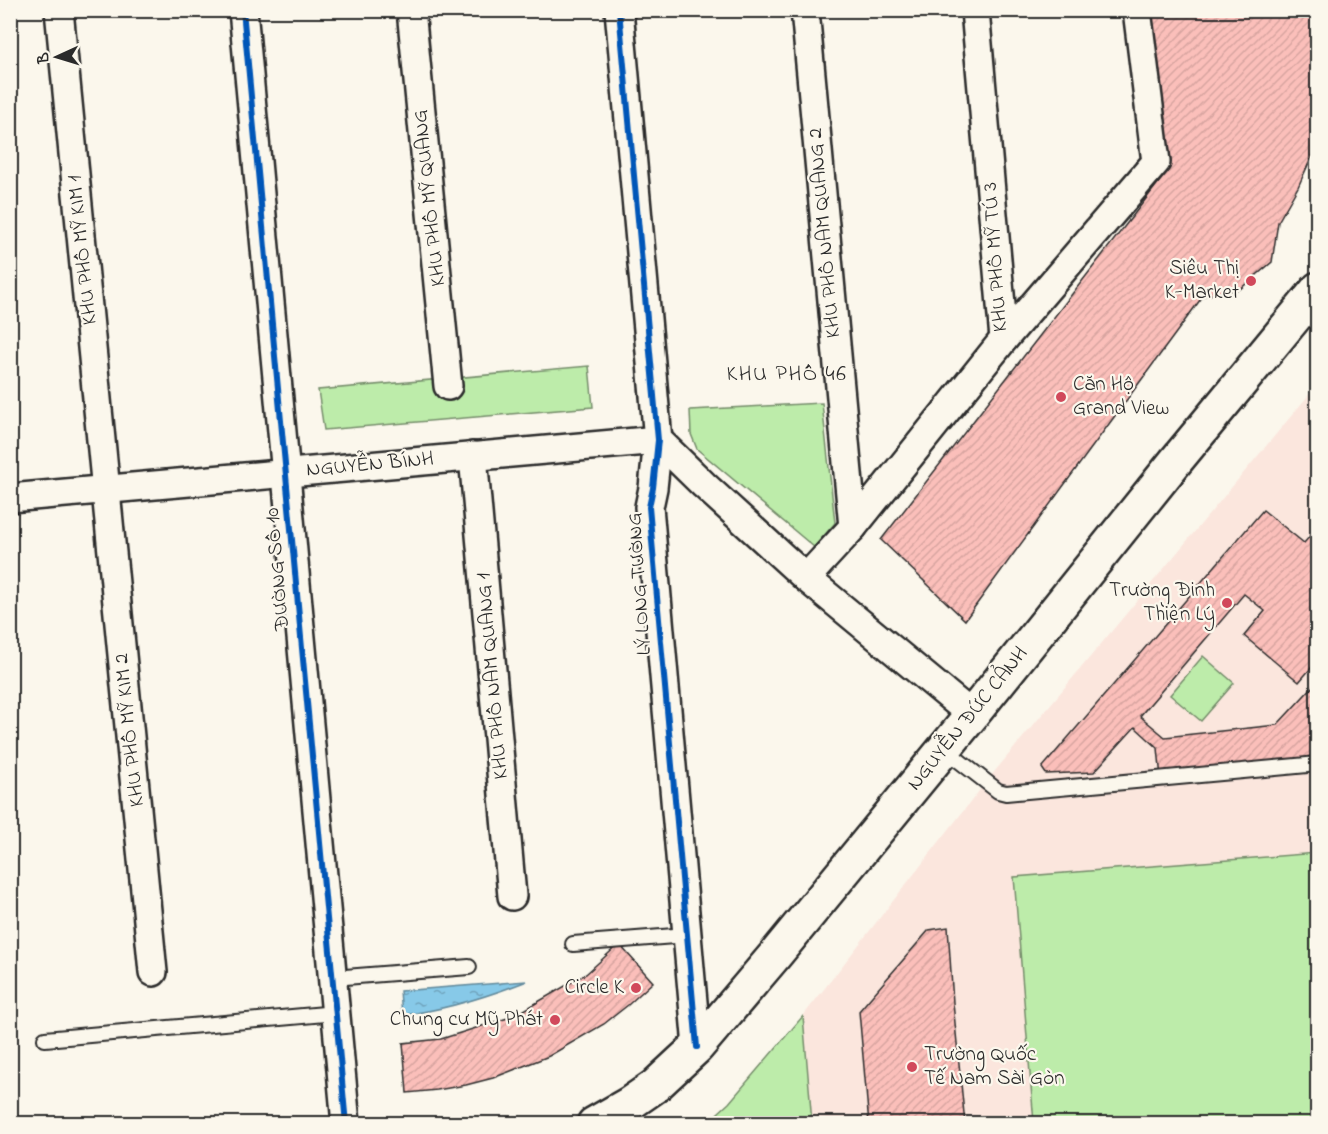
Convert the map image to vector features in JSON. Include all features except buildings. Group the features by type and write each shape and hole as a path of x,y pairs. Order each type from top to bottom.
{"main road":[{"name":"NGUYỄN ĐỨC CẢNH","path":"594,1124 655,1086 697,1047 972,715 1317,289"}],"street":[{"name":"KHU PHỐ MỸ KIM 1","path":"59,10 106,489"},
{"name":"ĐƯỜNG SỐ 10","path":"243,10 346,1124"},
{"name":"KHU PHỐ MỸ QUANG","path":"411,10 448,386"},
{"name":"LÝ LONG TƯỜNG","path":"619,10 658,440 649,507 697,1047"},
{"name":"KHU PHỐ NAM QUANG 2","path":"804,10 853,527"},
{"name":"KHU PHỐ MỸ TÚ 3","path":"806,578 853,527 1004,339 975,10"},
{"path":"1004,339 1156,162 1137,10"},
{"name":"NGUYỄN BÍNH","path":"10,498 658,440"},
{"path":"658,440 806,578 972,715"},
{"name":"KHU PHỐ NAM QUANG 1","path":"473,456 512,896"},
{"name":"KHU PHỐ MỸ KIM 2","path":"106,489 153,972"}],"lane":[{"path":"944,749 998,791 1006,794 1317,764"},
{"path":"573,944 687,935"},
{"path":"333,978 469,967"},
{"path":"45,1038 336,1013"}],"shaded area":[{"path":"1317,385 1317,1123 707,1124 729,1103 803,1016 990,777"}],"green space":[{"path":"589,366 593,407 324,430 318,390"},
{"path":"822,403 835,523 814,547 697,449 691,434 690,410"},
{"path":"1203,656 1234,683 1201,721 1170,695"},
{"path":"1317,853 1317,1123 1034,1123 1014,877"},
{"path":"803,1016 812,1123 707,1123 729,1103"}],"water":[{"path":"527,981 466,1002 402,1015 400,991"}],"cycle path":[{"path":"243,10 346,1124"},
{"path":"619,10 658,440 649,507 697,1047"}],"place":[{"name":"Siêu Thị K-Market","path":"1251,281"},
{"name":"Căn Hộ Grand View","path":"1061,397"},
{"name":"Trường Đinh Thiện Lý","path":"1227,603"},
{"name":"Circle K","path":"636,988"},
{"name":"Chung cư Mỹ Phát","path":"555,1020"},
{"name":"Trường Quốc Tế Nam Sài Gòn","path":"912,1067"}],"district":[{"name":"KHU PHỐ 46","path":"787,375"}]}
